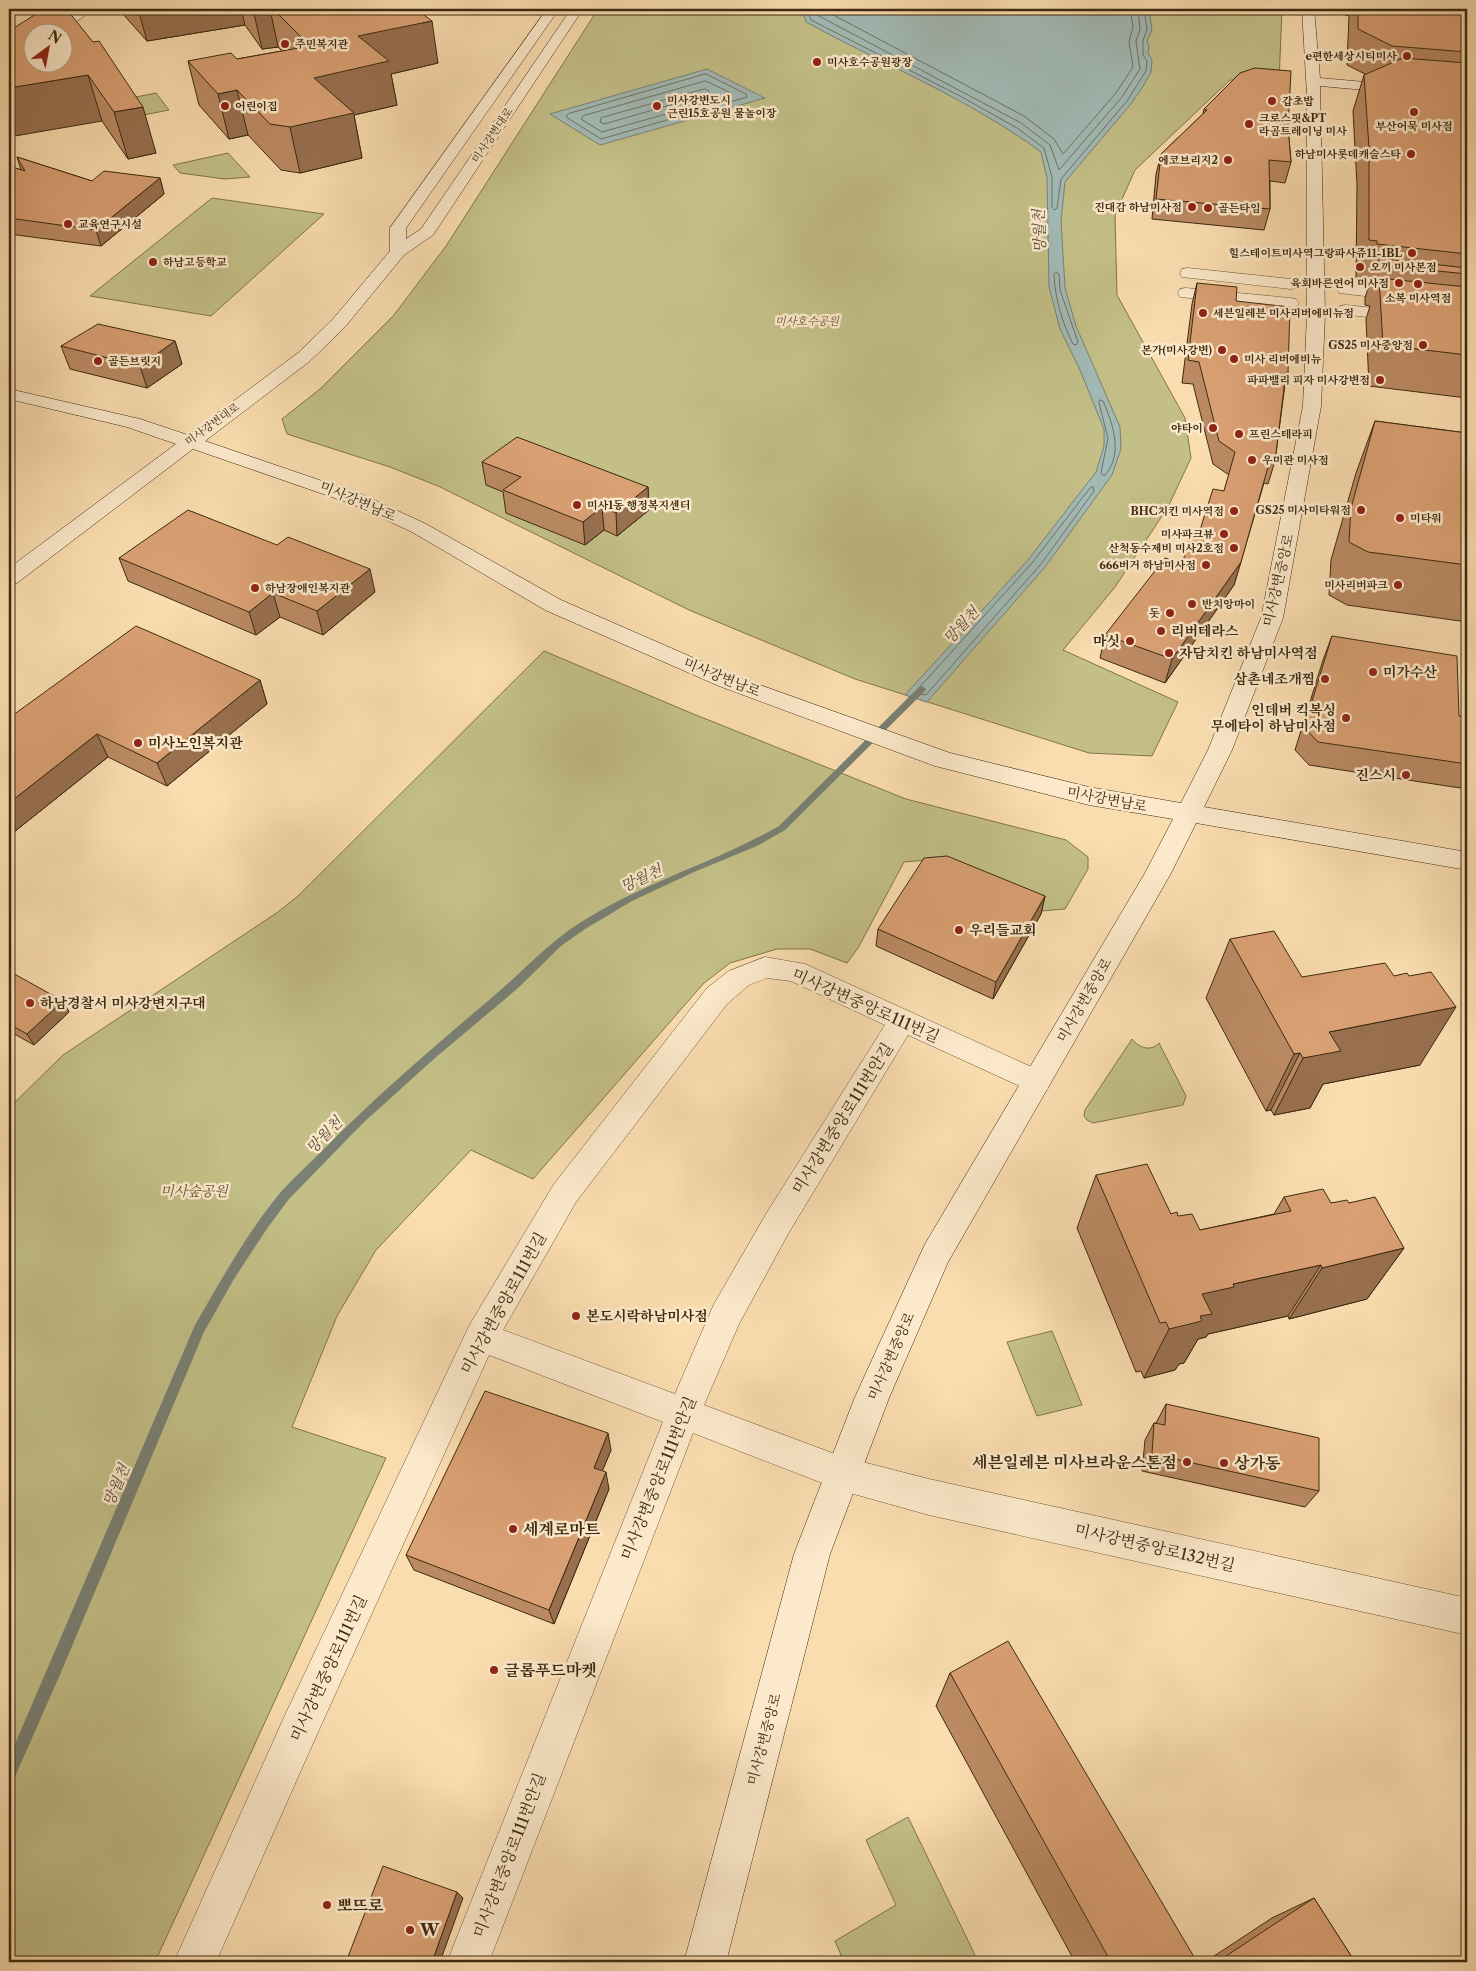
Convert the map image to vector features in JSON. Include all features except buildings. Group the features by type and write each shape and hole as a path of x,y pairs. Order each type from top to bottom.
{"street":[{"path":"69,22 88,9"},
{"name":"미사강변대로","path":"398,252 398,228 553,9"},
{"name":"미사강변대로","path":"9,578 188,441 304,357 339,323 398,252 427,232 577,9"},
{"name":"미사강변중앙로","path":"705,1962 812,1554 872,1397 936,1254 1157,875 1220,750 1272,618 1312,406 1316,314 1312,81 1308,9"},
{"path":"1312,81 1467,95"},
{"path":"1188,273 1291,284"},
{"path":"1345,289 1467,303"},
{"path":"1186,293 1290,303"},
{"path":"1346,310 1467,323"},
{"name":"미사강변남로","path":"9,394 133,423 271,468 359,500 419,528 553,605 727,681 944,760 1054,788 1188,814 1467,861"},
{"name":"미사강변중앙로111번길","path":"194,1962 300,1727 481,1337 564,1193 717,996 739,978 765,967 794,971 1037,1082"},
{"name":"미사강변중앙로111번안길","path":"468,1962 682,1414 726,1315 772,1233 903,1020"},
{"name":"미사강변중앙로132번길","path":"481,1337 843,1474 929,1496 1467,1617"}],"green space":[{"name":"미사호수공원","path":"598,9 1282,9 1279,83 1230,80 1135,170 1115,215 1117,295 1185,418 1191,458 1168,507 1115,587 1063,650 1178,702 1152,756 1089,753 855,679 689,610 438,486 390,467 287,434 282,419 320,389 394,315 446,246"},
{"path":"156,93 169,110 128,118 116,101"},
{"path":"228,153 250,177 225,179 180,173 173,165"},
{"path":"212,198 324,214 211,316 90,296"},
{"name":"미사숲공원","path":"544,651 691,713 906,799 1066,840 1088,857 1088,869 1065,909 1042,911 927,860 904,862 858,948 847,963 810,949 777,949 730,963 704,983 533,1179 471,1150 376,1250 337,1316 292,1427 386,1458 155,1962 9,1962 9,1108 63,1055 278,912 298,896"},
{"path":"1132,1039 1138,1045 1145,1048 1156,1046 1159,1043 1186,1096 1183,1105 1093,1123 1087,1120 1084,1116 1085,1110"},
{"path":"1052,1331 1082,1405 1037,1416 1007,1342"},
{"path":"908,1817 975,1955 964,1962 844,1962 835,1941 896,1905 866,1840"}],"water":[{"path":"802,9 1149,10 1152,30 1147,41 1149,46 1148,53 1152,60 1151,72 1130,105 1065,182 1061,221 1065,288 1076,326 1120,427 1121,449 1112,475 1045,567 927,702 905,695 1028,560 1096,472 1104,446 1104,429 1080,370 1060,329 1049,287 1047,178 1041,152 985,115 806,22"},
{"name":"미사강변도시 근린15호공원 물놀이장","path":"707,69 765,98 600,145 550,114"}],"waterway":[{"name":"망월천","path":"9,1774 199,1329 230,1275 262,1226 285,1196 359,1120 431,1055 513,986 558,943 582,926 629,899 691,870 754,844 782,828 922,689"}],"place":[{"name":"주민복지관","path":"285,44"},
{"name":"e편한세상시티미사","path":"1407,56"},
{"name":"미사호수공원광장","path":"817,62"},
{"name":"갑초밥","path":"1272,101"},
{"name":"어린이집","path":"225,106"},
{"name":"미사강변도시 근린15호공원 물놀이장","path":"657,106"},
{"name":"부산어묵 미사점","path":"1414,112"},
{"name":"크로스핏&PT 라곰트레이닝 미사","path":"1249,124"},
{"name":"하남미사롯데캐슬스타","path":"1411,154"},
{"name":"에코브리지2","path":"1228,160"},
{"name":"진대감 하남미사점","path":"1192,207"},
{"name":"골든타임","path":"1208,208"},
{"name":"교육연구시설","path":"68,224"},
{"name":"힐스테이트미사역그랑파사쥬11-1BL","path":"1412,253"},
{"name":"하남고등학교","path":"153,262"},
{"name":"오끼 미사본점","path":"1360,267"},
{"name":"육회바른연어 미사점","path":"1399,283"},
{"name":"소복 미사역점","path":"1418,284"},
{"name":"세븐일레븐 미사리버에비뉴점","path":"1203,313"},
{"name":"GS25 미사중앙점","path":"1423,345"},
{"name":"본가(미사강변)","path":"1222,350"},
{"name":"미사 리버에비뉴","path":"1234,359"},
{"name":"골든브릿지","path":"98,361"},
{"name":"파파밸리 피자 미사강변점","path":"1380,380"},
{"name":"야타이","path":"1213,428"},
{"name":"프린스테라피","path":"1239,434"},
{"name":"우미관 미사점","path":"1252,460"},
{"name":"미사1동 행정복지센터","path":"577,505"},
{"name":"GS25 미사미타워점","path":"1361,510"},
{"name":"BHC치킨 미사역점","path":"1234,511"},
{"name":"미타워","path":"1400,518"},
{"name":"미사파크뷰","path":"1224,534"},
{"name":"산척동수제비 미사2호점","path":"1234,548"},
{"name":"666버거 하남미사점","path":"1206,565"},
{"name":"미사리버파크","path":"1398,585"},
{"name":"하남장애인복지관","path":"255,588"},
{"name":"반치앙마이","path":"1192,604"},
{"name":"돗","path":"1170,613"},
{"name":"리버테라스","path":"1161,631"},
{"name":"마싯","path":"1130,641"},
{"name":"자담치킨 하남미사역점","path":"1169,653"},
{"name":"미가수산","path":"1373,672"},
{"name":"삼촌네조개찜","path":"1325,679"},
{"name":"인데버 킥복싱 무에타이 하남미사점","path":"1346,718"},
{"name":"미사노인복지관","path":"138,743"},
{"name":"진스시","path":"1406,775"},
{"name":"우리들교회","path":"959,930"},
{"name":"하남경찰서 미사강변지구대","path":"30,1003"},
{"name":"본도시락하남미사점","path":"576,1316"},
{"name":"세븐일레븐 미사브라운스톤점","path":"1187,1462"},
{"name":"상가동","path":"1224,1463"},
{"name":"세계로마트","path":"513,1529"},
{"name":"글롭푸드마켓","path":"494,1670"},
{"name":"뽀뜨로","path":"327,1905"},
{"name":"W","path":"410,1930"}]}
